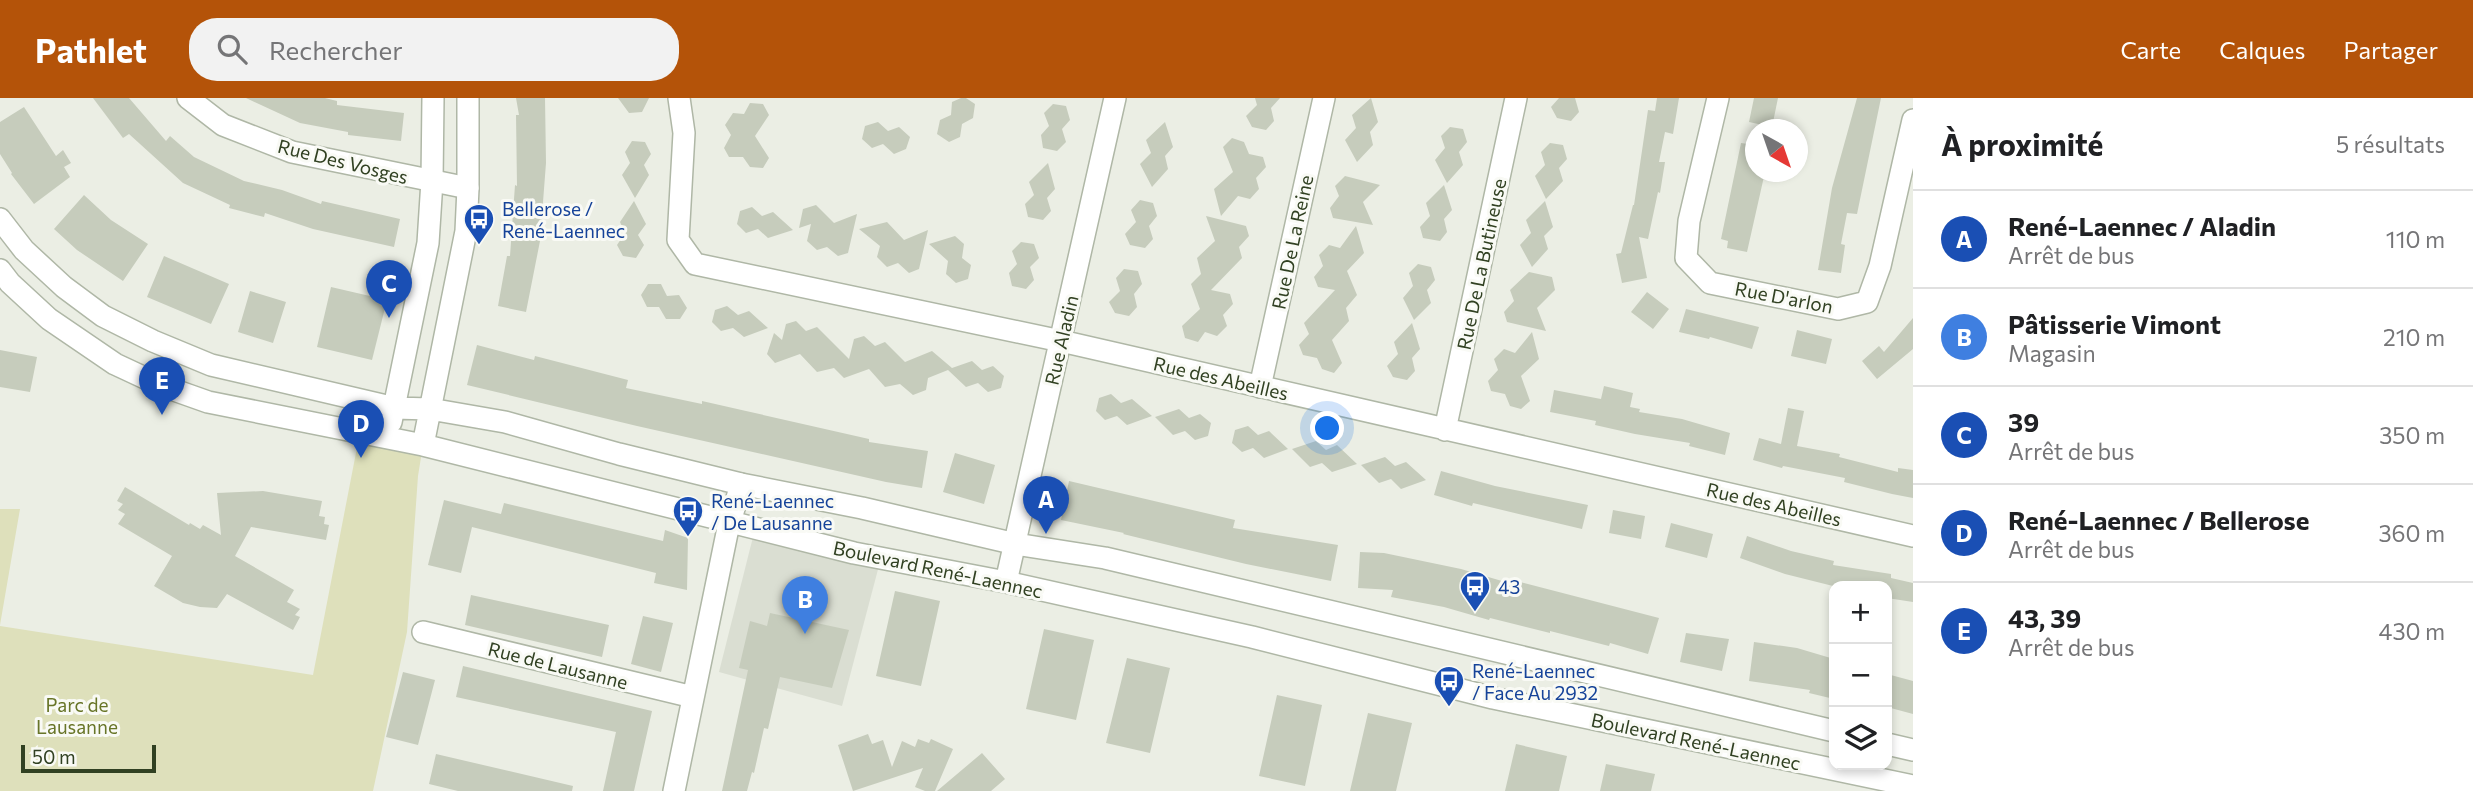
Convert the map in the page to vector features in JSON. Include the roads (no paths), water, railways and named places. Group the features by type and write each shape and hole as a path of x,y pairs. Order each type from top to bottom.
{"street":[{"name":"Rue Des Vosges","path":"188,98 223,125 292,152 468,188"},
{"path":"387,438 428,243 433,98"},
{"path":"423,445 466,231 468,98"},
{"name":"Rue des Abeilles","path":"679,98 684,133 678,240 695,264 1061,341 1913,536"},
{"name":"Rue Aladin","path":"1006,582 1115,98"},
{"name":"Rue De La Reine","path":"1260,387 1324,98"},
{"name":"Rue De La Butineuse","path":"1445,430 1516,98"},
{"name":"Rue D'arlon","path":"1718,98 1689,221 1686,258 1710,283 1838,309 1867,302 1880,266 1913,120"},
{"name":"Boulevard René-Laennec","path":"0,219 24,250 64,287 103,316 153,341 211,365 395,408 430,409 505,422 741,484 1016,544 1105,558 1829,730"},
{"name":"Boulevard René-Laennec","path":"0,270 49,318 115,364 160,385 208,402 423,445 855,553 1006,582 1252,637 1493,698 1913,786"},
{"path":"674,791 730,523 741,484"},
{"name":"Rue de Lausanne","path":"423,632 694,697"},
{"path":"1892,745 1913,750"}],"place":[{"name":"Bellerose / René-Laennec","path":"479,246"},
{"name":"39","path":"389,318"},
{"name":"43, 39","path":"162,415"},
{"name":"René-Laennec / Bellerose","path":"361,458"},
{"name":"René-Laennec / Aladin","path":"1046,534"},
{"name":"René-Laennec / De Lausanne","path":"688,538"},
{"name":"43","path":"1475,613"},
{"name":"Pâtisserie Vimont","path":"805,634"},
{"name":"René-Laennec / Face Au 2932","path":"1449,708"}],"park label":[{"name":"Parc de Lausanne","path":"77,715"}]}
